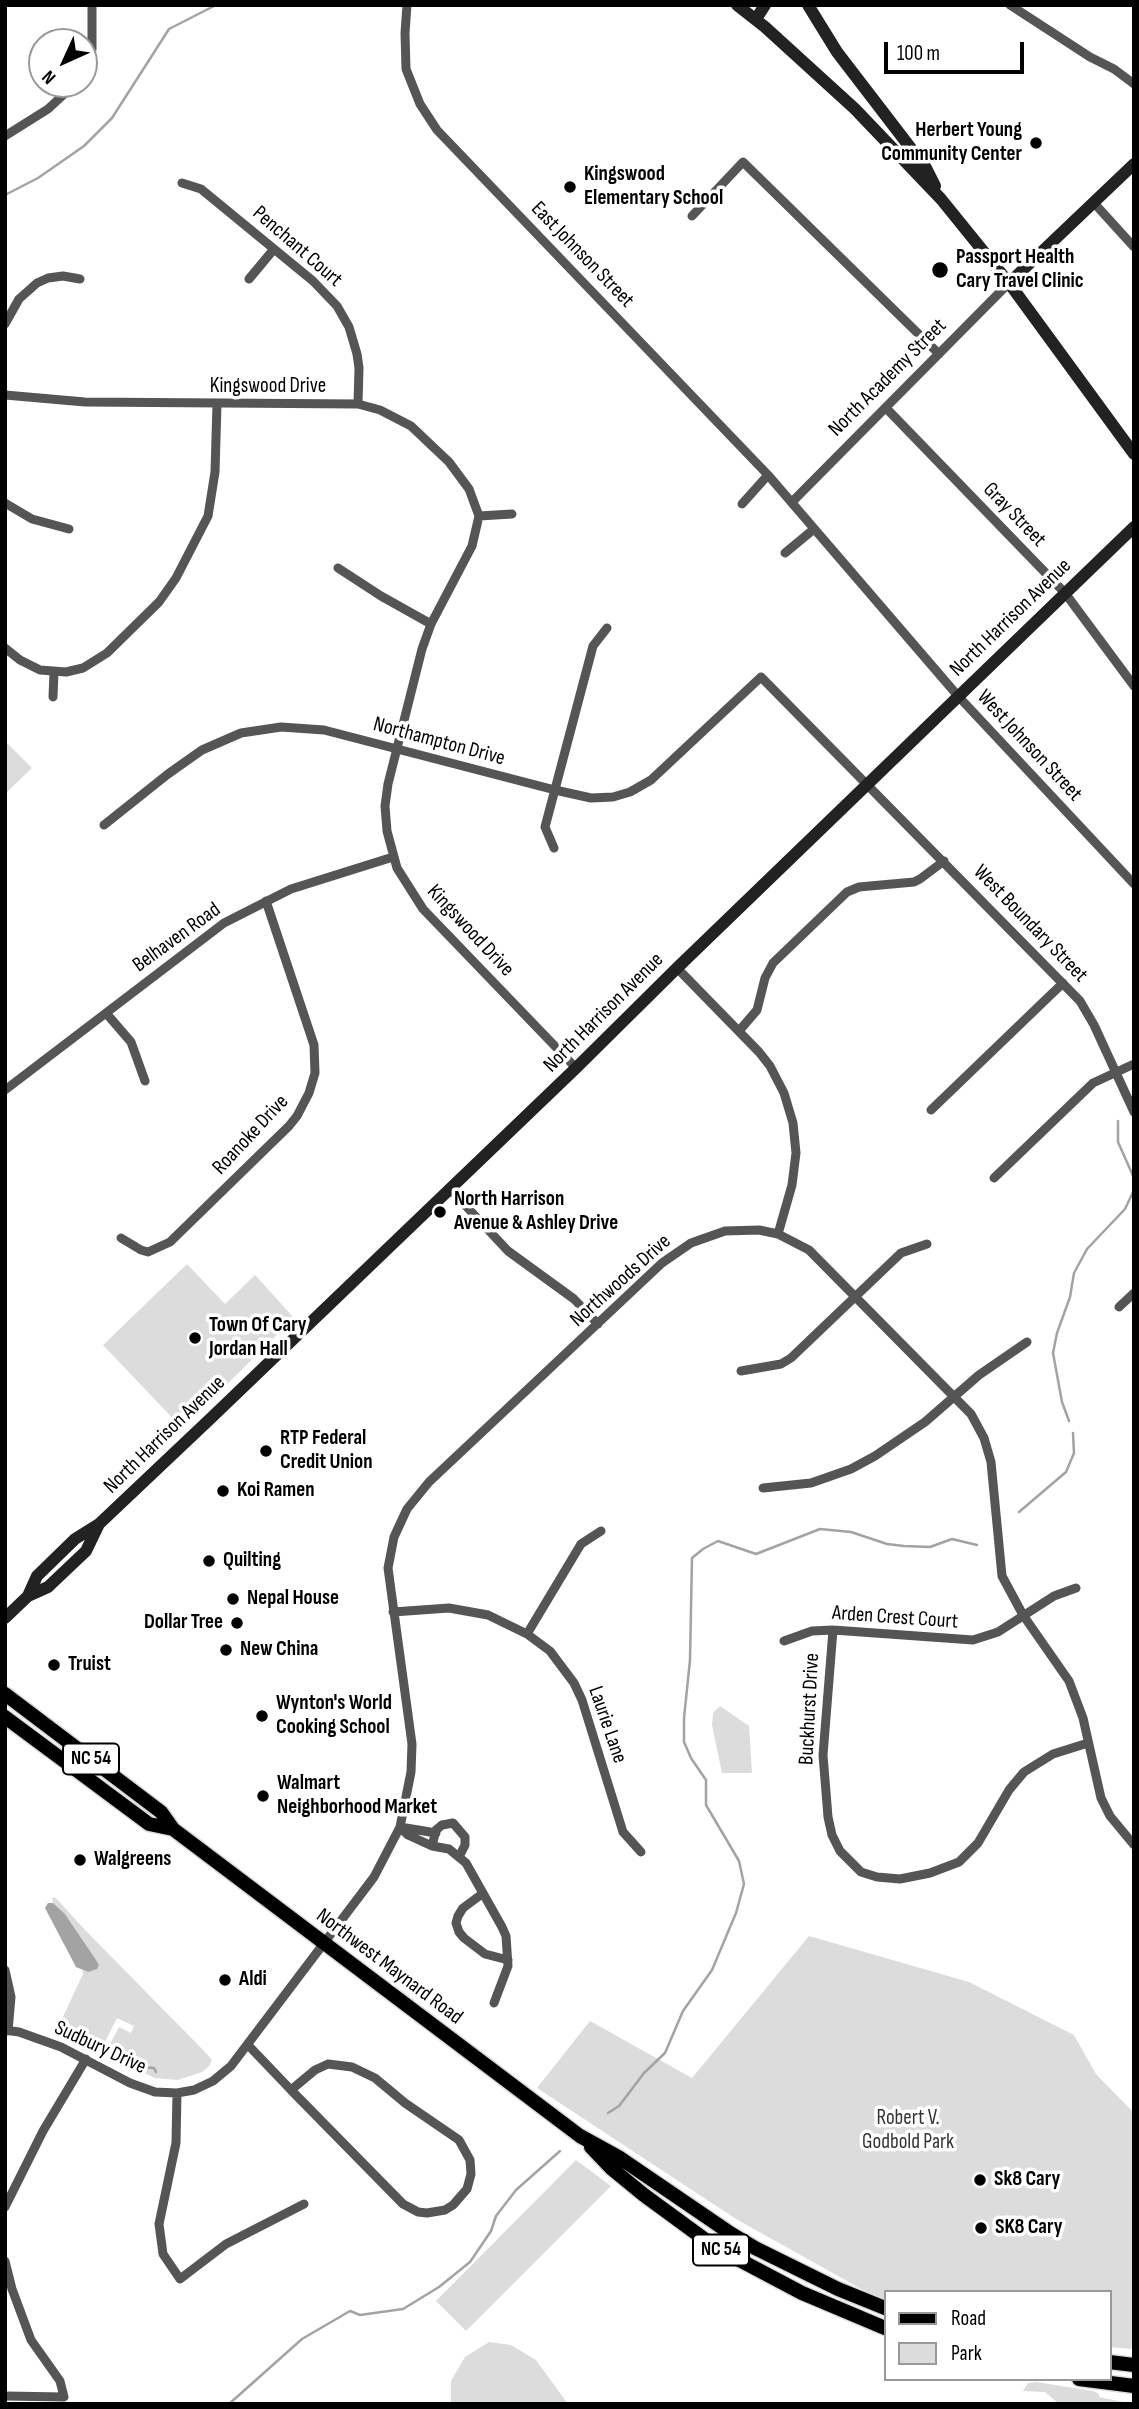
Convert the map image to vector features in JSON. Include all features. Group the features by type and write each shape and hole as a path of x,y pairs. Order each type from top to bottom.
{"main road":[{"path":"737,5 855,108 942,199 1009,283 1134,454"},
{"path":"756,19 765,5"},
{"path":"808,5 838,52 926,168 942,199"},
{"name":"North Academy Street","path":"1009,283 1134,164"},
{"name":"North Harrison Avenue","path":"5,1618 28,1596 48,1587 86,1551 99,1524 576,1068 1134,527"},
{"name":"Northwest Maynard Road","path":"5,1694 161,1812 173,1829 580,2136 620,2158 755,2248 884,2308"},
{"name":"Northwest Maynard Road","path":"5,1717 149,1824 173,1829"},
{"name":"Northwest Maynard Road","path":"580,2136 611,2168 715,2247 802,2293 884,2328"},
{"path":"1111,2362 1134,2365"},
{"path":"1095,2381 1134,2386"}],"street":[{"path":"92,5 92,28"},
{"name":"East Johnson Street","path":"407,5 407,69 420,104 436,130 792,502"},
{"path":"1010,5 1134,84"},
{"path":"5,136 59,98"},
{"path":"692,216 743,162 939,354"},
{"name":"Penchant Court","path":"182,183 201,189 328,295 343,315 357,354 358,404"},
{"path":"1094,203 1134,247"},
{"path":"249,279 274,248"},
{"path":"5,324 19,299 37,283 63,276 80,279"},
{"name":"North Academy Street","path":"792,502 1009,283"},
{"name":"Kingswood Drive","path":"5,395 85,402 358,404 396,417 433,445 469,489 479,516 472,546 431,624 422,649 396,748 385,807 387,831 393,857 402,878 423,909 576,1068"},
{"path":"5,648 30,666 54,673 83,668 100,659 149,613 176,578 208,516 215,472 217,404"},
{"name":"Gray Street","path":"886,408 1065,593 1134,686"},
{"path":"741,504 768,475"},
{"name":"West Johnson Street","path":"792,502 958,696 1134,884"},
{"path":"5,503 33,519 69,529"},
{"path":"479,516 512,514"},
{"path":"785,553 814,529"},
{"path":"338,568 431,624"},
{"path":"554,848 545,827 593,646 607,628"},
{"path":"53,697 54,673"},
{"name":"West Boundary Street","path":"752,685 761,677 1063,983 1088,1012 1134,1112"},
{"name":"Northampton Drive","path":"104,825 190,758 241,733 266,728 308,727 555,790 605,798 639,787 665,768 752,685"},
{"name":"Belhaven Road","path":"5,1090 205,936 241,913 318,880 393,857"},
{"path":"739,1031 757,1010 765,978 773,963 847,892 859,887 914,882 944,861"},
{"name":"Roanoke Drive","path":"121,1238 148,1252 170,1242 289,1126 309,1093 315,1073 314,1045 266,901"},
{"path":"677,968 759,1052 777,1078 787,1100 793,1123 795,1170 778,1234"},
{"path":"931,1110 1063,983"},
{"path":"106,1013 131,1042 145,1081"},
{"path":"995,1178 1093,1083 1134,1063"},
{"path":"449,1188 508,1251 574,1299 598,1324"},
{"name":"Northwoods Drive","path":"324,1945 374,1877 400,1827 411,1772 412,1744 388,1568 394,1537 413,1500 663,1263 691,1242 725,1231 742,1229 778,1234 809,1250 955,1396 978,1426 988,1450 994,1487 1002,1576 1023,1615 1069,1681 1083,1718 1105,1807 1134,1844"},
{"path":"741,1371 780,1364 791,1358 901,1253 927,1244"},
{"path":"1119,1307 1134,1293"},
{"path":"762,1488 811,1483 851,1469 899,1441 979,1375 1027,1342"},
{"path":"527,1634 581,1544 601,1531"},
{"name":"Arden Crest Court","path":"784,1640 813,1631 833,1630 973,1640 998,1632 1054,1596 1076,1587"},
{"name":"Laurie Lane","path":"393,1612 434,1608 463,1609 488,1615 527,1634 550,1651 574,1683 582,1700 623,1832 641,1852"},
{"name":"Buckhurst Drive","path":"833,1630 823,1747 828,1817 839,1852 861,1872 900,1880 959,1861 978,1843 1009,1790 1024,1772 1053,1754 1088,1743"},
{"path":"432,1846 436,1833 448,1822 458,1827 465,1837 465,1845 459,1857"},
{"path":"400,1827 436,1833"},
{"path":"400,1827 408,1835 432,1846 449,1849 466,1863 506,1936 506,1973 494,2003"},
{"path":"482,1894 463,1908 458,1916 456,1923 459,1932 485,1954 508,1960"},
{"name":"Sudbury Drive","path":"7,2030 49,2042 142,2088 177,2093 194,2090 225,2072 324,1945"},
{"path":"5,1970 11,1997 7,2030"},
{"path":"248,2045 394,2197 410,2209 427,2213 444,2210 453,2205 467,2189 471,2167 464,2146 375,2078 352,2067 328,2064 315,2070 292,2090"},
{"path":"5,2207 43,2131 86,2059"},
{"path":"177,2093 176,2144 159,2224 163,2254 180,2279 226,2244 304,2204"},
{"path":"5,2261 8,2290 31,2340 60,2382 64,2397 5,2396"}],"green space":[{"path":"5,741 32,768 5,794"},
{"path":"187,1264 225,1304 255,1275 294,1318 181,1427 103,1345"},
{"path":"720,1706 749,1726 752,1773 722,1773 712,1725 713,1713"},
{"path":"52,1897 56,1898 207,2054 212,2060 209,2066 202,2072 178,2080 155,2078 104,2055 119,2027 131,2033 134,2026 117,2018 104,2044 60,2023 83,1974 82,1970 88,1972 99,1965 65,1914 53,1903"},
{"name":"Robert V. Godbold Park","path":"809,1936 969,1982 1074,2035 1096,2074 1134,2113 1134,2349 1111,2347 1111,2290 884,2290 884,2299 872,2295 736,2219 537,2088 590,2021 692,2078"},
{"path":"576,2160 611,2186 466,2331 436,2301"},
{"path":"489,2342 511,2345 536,2360 568,2404 451,2404 451,2381 465,2357"},
{"path":"1028,2383 1093,2391 1099,2394 1099,2397 1134,2404 1059,2404 1045,2392 1023,2391"}],"shaded area":[{"path":"48,1903 53,1903 65,1914 99,1965 97,1969 88,1972 76,1967 45,1908"}],"waterway":[{"path":"5,195 38,178 84,146 112,118 169,29 216,5"},
{"path":"1118,1121 1118,1142 1134,1178"},
{"path":"1069,1421 1062,1402 1053,1353 1057,1333 1070,1297 1074,1273 1087,1249 1125,1209 1134,1190"},
{"path":"1019,1512 1066,1472 1074,1453 1073,1433"},
{"path":"608,2113 619,2106 644,2073 665,2053 683,2011 712,1970 736,1913 744,1884 739,1861 706,1805 706,1780 684,1742 690,1660 692,1558 718,1541 756,1554 820,1529 851,1532 887,1544 904,1546 930,1547 952,1539 977,1545"},
{"path":"111,2052 138,2067 154,2068 156,2072"},
{"path":"229,2404 302,2339 350,2311 360,2315 403,2309 439,2287 470,2262 491,2231 496,2216 516,2190 560,2151"}],"place":[{"name":"Herbert Young Community Center","path":"1036,143"},
{"name":"Kingswood Elementary School","path":"570,187"},
{"name":"Passport Health Cary Travel Clinic","path":"940,270"},
{"name":"North Harrison Avenue & Ashley Drive","path":"440,1212"},
{"name":"Town Of Cary Jordan Hall","path":"195,1338"},
{"name":"RTP Federal Credit Union","path":"266,1451"},
{"name":"Koi Ramen","path":"223,1491"},
{"name":"Quilting","path":"209,1561"},
{"name":"Nepal House","path":"233,1599"},
{"name":"Dollar Tree","path":"237,1623"},
{"name":"New China","path":"226,1650"},
{"name":"Truist","path":"54,1665"},
{"name":"Wynton's World Cooking School","path":"262,1716"},
{"name":"Walmart Neighborhood Market","path":"263,1796"},
{"name":"Walgreens","path":"80,1860"},
{"name":"Aldi","path":"225,1980"},
{"name":"Sk8 Cary","path":"980,2180"},
{"name":"SK8 Cary","path":"981,2228"}]}
